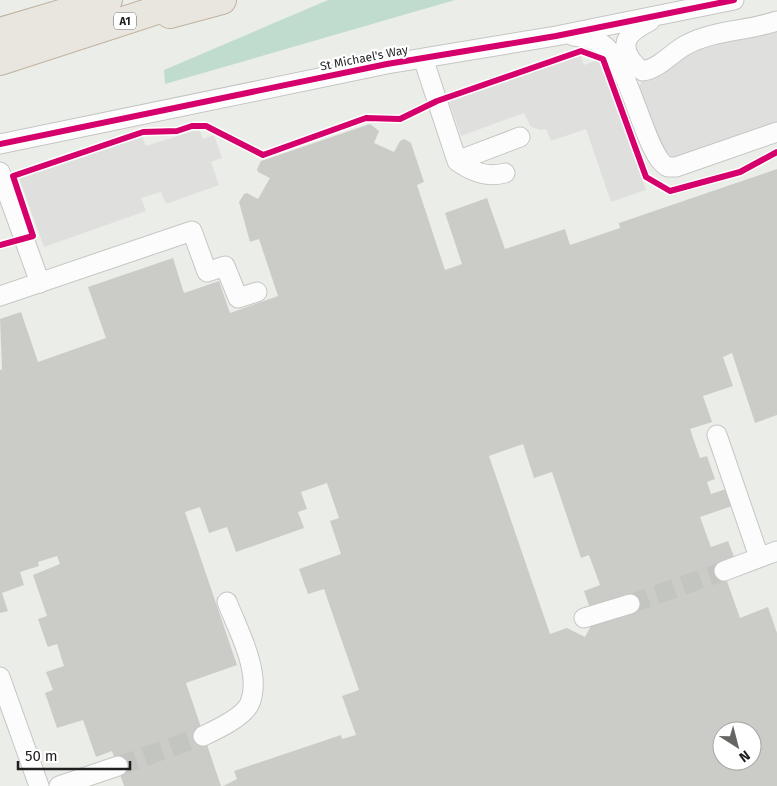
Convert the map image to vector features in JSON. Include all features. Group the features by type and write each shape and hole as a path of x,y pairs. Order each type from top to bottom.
{"highway":[{"path":"0,30 62,0"},
{"name":"A1","path":"0,30 108,0"},
{"name":"A1","path":"0,61 188,0"},
{"path":"62,41 222,0"}],"street":[{"name":"St Michael's Way","path":"0,144 116,118 423,58 564,35 734,0"},
{"path":"660,16 635,30 627,38 626,45 631,61 643,71 656,68 676,51 698,40 760,27 777,21"},
{"path":"564,35 598,42 614,56 652,146 662,162 668,167 676,167 777,132"},
{"path":"423,58 457,161 468,170 483,174 505,173"},
{"path":"457,161 520,137"},
{"path":"0,172 40,283"},
{"path":"0,296 192,231 207,272 225,266 238,298 257,292"},
{"path":"717,435 759,558"},
{"path":"724,571 777,551"},
{"path":"202,736 228,724 250,704 254,672 228,602"},
{"path":"584,618 630,604"},
{"path":"0,677 39,786"},
{"path":"59,786 118,766"}],"green space":[{"path":"328,0 455,0 165,84 164,70"}],"shaded area":[{"path":"777,27 777,126 680,158 672,157 657,141 637,91 644,76 702,43"},
{"path":"580,54 584,65 600,59 646,190 611,202 586,129 551,141 546,129 541,130 531,127 524,113 461,136 448,99"},
{"path":"199,129 203,139 214,135 222,158 211,162 219,185 166,204 161,192 141,198 146,211 44,247 19,178 142,136 146,146"}],"building":[{"path":"370,124 379,131 374,143 394,152 400,141 404,139 411,143 424,182 417,185 445,270 462,264 445,213 487,198 505,249 565,229 570,245 620,228 619,223 777,169 777,415 755,423 732,353 723,357 733,386 703,396 712,422 690,429 700,458 707,456 715,479 707,482 711,494 729,488 735,505 700,517 711,547 728,541 736,562 722,567 740,618 768,607 777,633 777,786 223,786 237,779 234,771 341,735 342,739 356,735 342,696 359,690 324,589 308,594 299,569 341,554 330,521 339,518 327,483 301,492 307,509 298,512 304,528 236,552 227,527 209,533 200,507 185,512 237,665 186,683 221,786 124,786 112,751 96,757 83,720 57,728 45,693 53,690 46,672 64,666 57,644 48,647 38,619 47,616 33,575 60,564 57,556 38,562 39,566 20,572 24,585 2,593 8,611 0,613 0,370 2,369 0,319 21,312 38,362 106,338 88,287 173,258 184,293 219,281 230,313 278,296 259,239 250,242 239,202 244,194 247,193 258,199 270,178 258,172 257,169 261,161","holes":["523,444 534,478 552,472 581,558 589,555 600,585 584,591 594,620 585,637 567,628 550,634 489,456"]}],"tunnel":[{"path":"630,604 724,571"},
{"path":"118,766 203,736"}],"cycle path":[{"path":"0,144 387,64 556,36 734,0"},
{"path":"0,245 33,236 13,176 143,132 177,131 192,126 206,126 263,155 366,118 400,119 437,101 581,51 603,59 646,177 670,191 740,172 777,152"}]}
